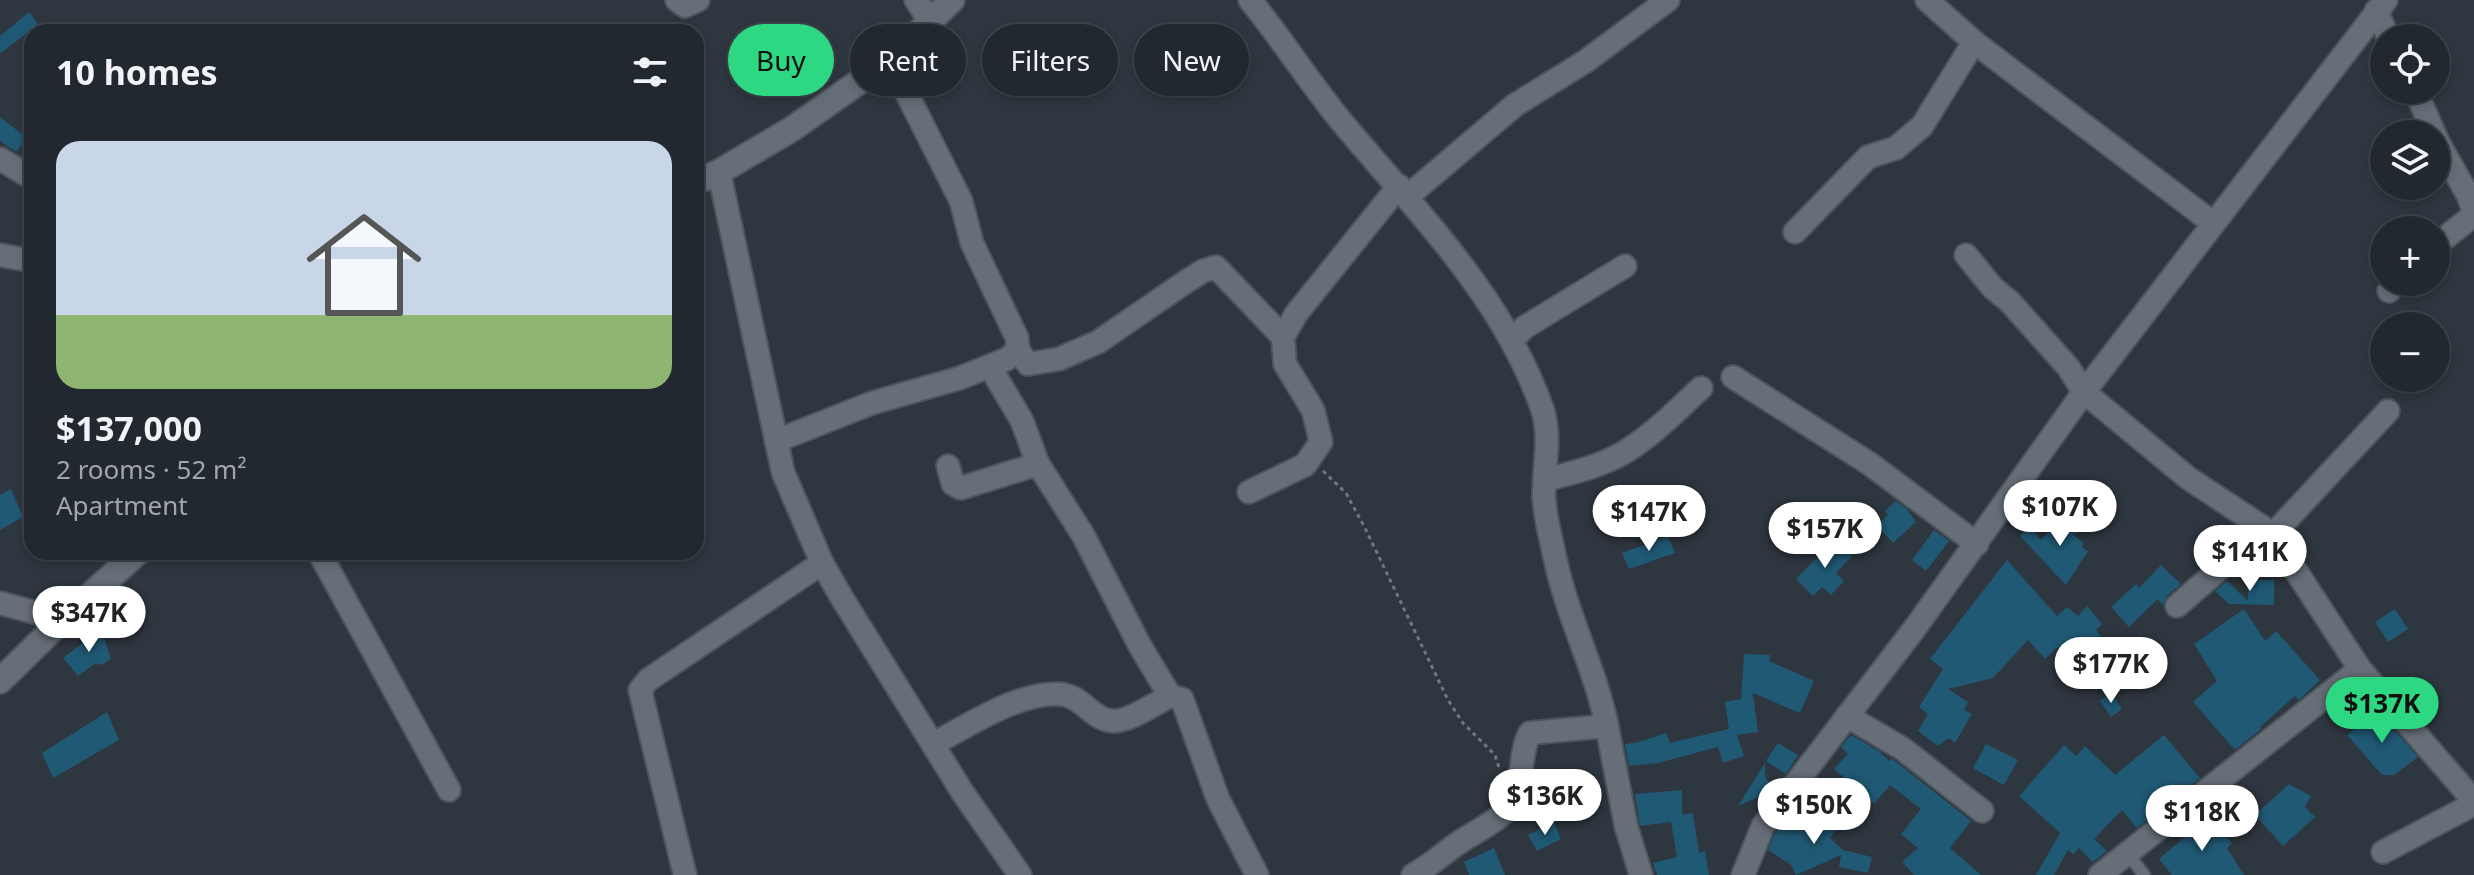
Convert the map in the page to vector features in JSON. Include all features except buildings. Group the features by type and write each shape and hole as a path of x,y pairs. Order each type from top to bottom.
{"street":[{"path":"677,0 685,6 698,0"},
{"path":"916,0 930,21"},
{"path":"927,24 952,0"},
{"path":"1250,0 1340,119 1438,232 1512,340 1543,410 1547,444 1544,500 1555,562 1597,683 1626,826 1641,875"},
{"path":"1249,492 1305,465 1321,442 1313,410 1285,364 1283,337 1296,314 1403,191 1515,105 1586,61 1668,0"},
{"path":"1927,0 1974,42 2213,223"},
{"path":"1743,875 1763,826 1977,544 2084,392 2381,6"},
{"path":"1795,232 1868,157 1896,148 1922,126 1974,42"},
{"path":"704,179 792,129 850,88"},
{"path":"908,96 961,201 972,243 1017,338 1018,350 1028,364 1059,359 1098,342 1187,281 1216,267 1283,337"},
{"path":"2421,104 2439,144 2468,195 2474,214 2450,234"},
{"path":"0,159 24,173"},
{"path":"719,172 783,472 822,563 933,744 1020,875"},
{"path":"0,255 24,260"},
{"path":"1966,255 2068,367 2084,392 2188,478 2276,536 2360,669 2474,802 2383,852"},
{"path":"1512,340 1525,327 1625,266"},
{"path":"776,441 872,403 960,378 1007,359 1018,350"},
{"path":"993,365 996,377 1022,421 1038,464 1083,535 1140,646 1170,696"},
{"path":"1733,377 1870,464 1977,544"},
{"path":"1545,480 1581,471 1622,453 1658,428 1701,388"},
{"path":"2177,606 2232,558 2276,536 2279,528 2388,411"},
{"path":"948,466 953,484 961,488 1038,464"},
{"path":"0,681 129,560"},
{"path":"323,560 449,790"},
{"path":"685,875 640,690 648,680 822,563"},
{"path":"0,603 41,614 53,629"},
{"path":"2100,875 2360,669"},
{"path":"933,744 1002,708 1032,698 1059,694 1072,696 1101,718 1112,721 1123,720 1170,696 1182,699 1218,799 1257,875"},
{"path":"1847,716 1903,749 1982,811"},
{"path":"1413,875 1505,811 1515,798 1530,733 1607,726"}],"lane":[{"path":"2127,852 2144,875"}],"path":[{"path":"1305,465 1321,468 1346,493 1412,621 1448,700 1463,723 1495,755 1502,775 1490,786 1505,811"}]}
